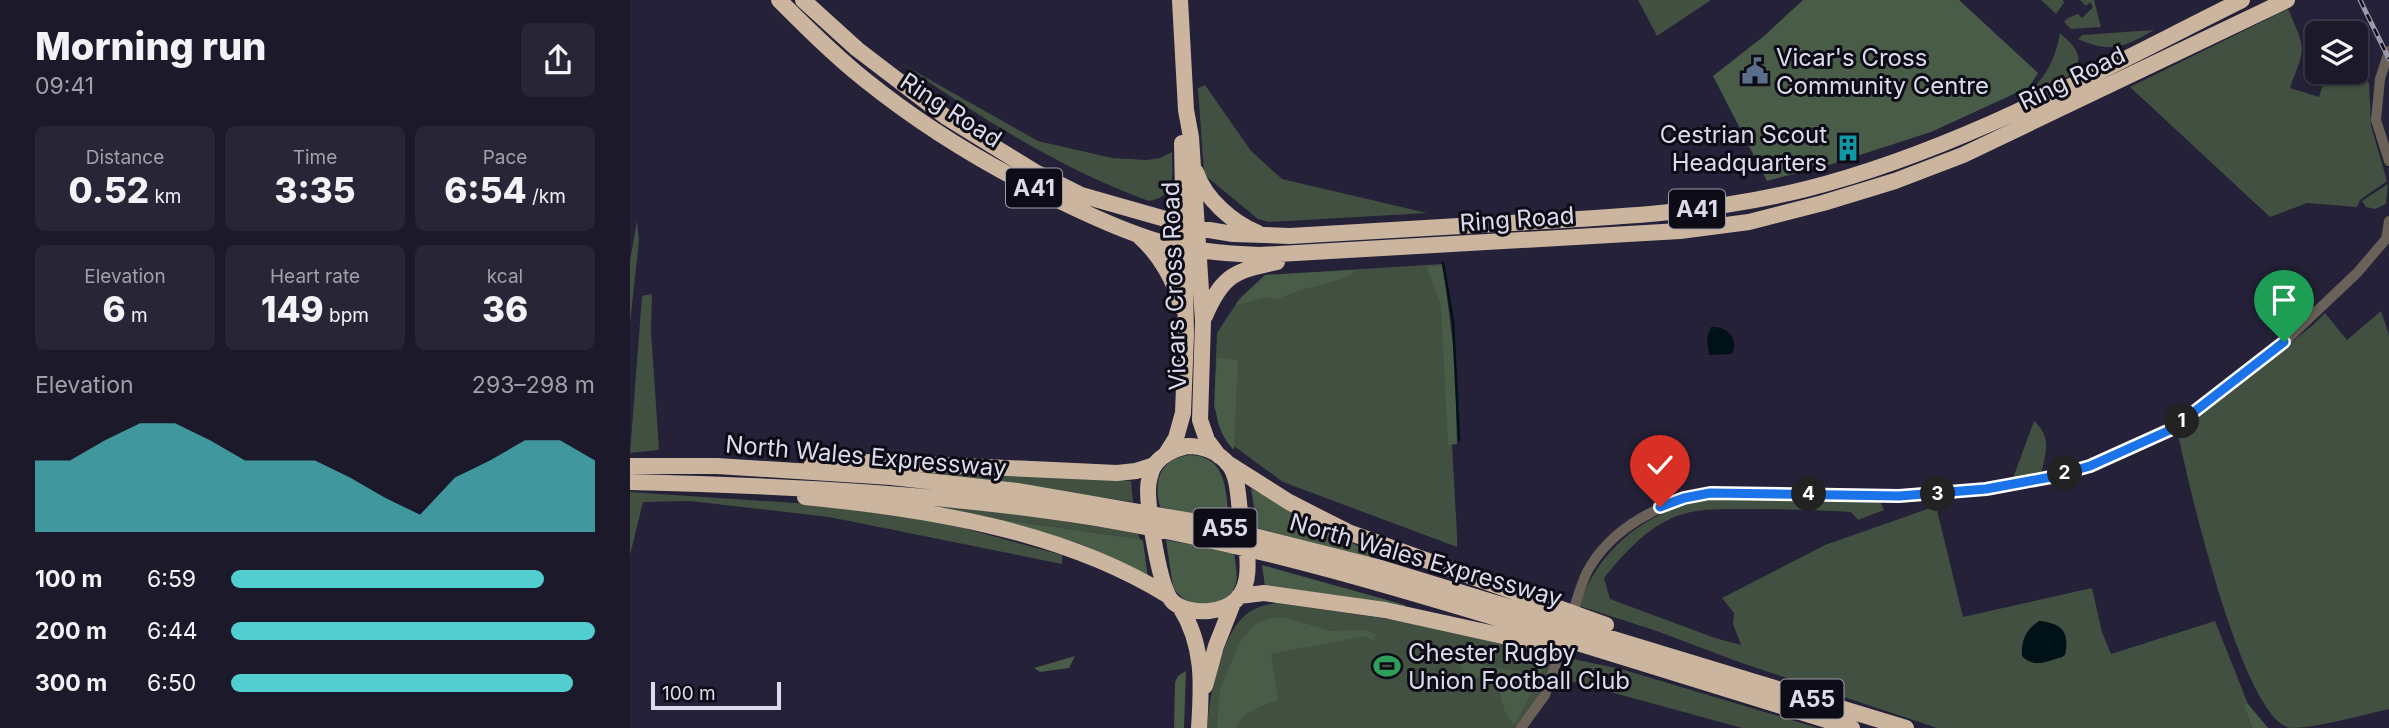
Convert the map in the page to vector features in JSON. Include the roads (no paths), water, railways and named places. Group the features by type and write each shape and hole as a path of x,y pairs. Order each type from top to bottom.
{"highway":[{"name":"Ring Road","path":"779,0 863,79 936,131 1026,184 1138,234 1191,237 1290,236 1667,213 1732,205 1807,189 1948,142 2014,113 2242,0"},
{"name":"Ring Road","path":"803,0 857,49 946,117 1037,173 1081,195 1143,215 1237,254 1313,254 1680,231 1749,222 1895,181 1963,155 2287,0"},
{"name":"Vicars Cross Road","path":"1160,460 1176,438 1183,413 1191,237 1191,137 1186,110 1180,0"},
{"name":"Vicars Cross Road","path":"1186,110 1182,189 1203,321 1200,420 1207,440 1224,460"},
{"path":"1192,160 1207,193 1243,226 1264,236"},
{"path":"1143,215 1163,211 1171,206 1182,189"},
{"path":"1081,195 1119,216 1191,237"},
{"path":"1138,234 1157,255 1170,278 1180,302 1186,334"},
{"path":"1203,321 1220,288 1237,272 1313,254"},
{"path":"716,466 877,462 1117,473 1136,471 1178,448 1195,446 1210,450 1289,502 1358,536 1660,645 1718,671"},
{"path":"1160,460 1148,481 1149,506 1160,575 1167,595"},
{"path":"1201,702 1216,646 1248,576 1235,480 1224,460"},
{"name":"North Wales Expressway","path":"630,466 716,466 891,477 1017,491 1203,523 1377,566 1906,728"},
{"name":"North Wales Expressway","path":"630,482 825,488 924,495 1130,524 1373,581 1852,728"},
{"path":"701,484 879,504 954,517 1104,561 1167,595 1180,607 1195,633 1201,702 1199,728"},
{"path":"1180,607 1208,611 1264,593 1385,610 1589,655 1649,665"}],"street":[{"path":"2389,51 2376,102 2376,120 2389,161"},
{"path":"1521,728 1540,704 1587,572 1604,549 1629,526 1660,507 1684,498 1710,493 1899,496 1986,489 2051,477 2090,466 2172,429 2284,342 2357,273 2386,239 2389,221"}],"waterway":[{"path":"1443,263 1453,321 1459,440"}],"railway":[{"path":"2360,0 2389,59"}],"place":[{"name":"Vicar's Cross Community Centre","path":"1755,71"},
{"name":"Cestrian Scout Headquarters","path":"1848,148"},
{"name":"Chester Rugby Union Football Club","path":"1387,666"}]}
